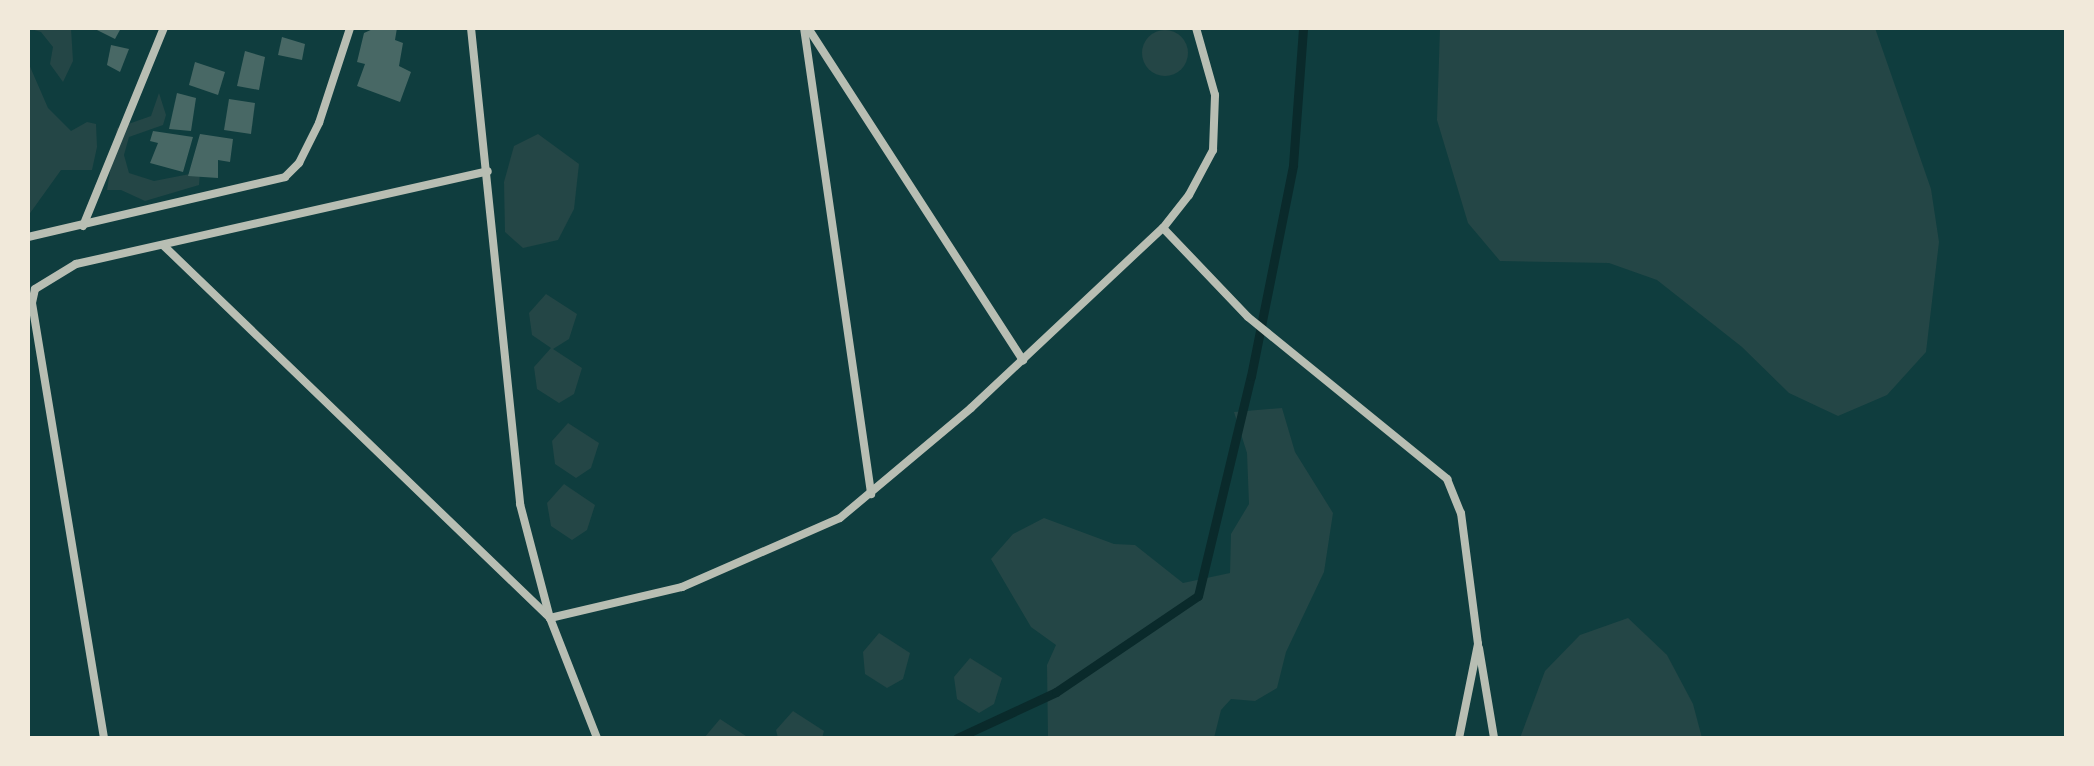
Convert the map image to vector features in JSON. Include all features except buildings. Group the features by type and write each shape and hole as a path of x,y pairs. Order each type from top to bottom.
{"street":[{"path":"83,226 164,28"},
{"path":"28,237 285,177 299,163 319,123 350,28"},
{"path":"471,28 520,504 550,618 597,738"},
{"path":"806,28 1023,360"},
{"path":"806,28 871,494"},
{"path":"550,618 682,587 752,560 840,518 1023,360 1163,228 1189,195 1213,150 1215,95 1196,28"},
{"path":"104,738 32,303 44,279 76,264 488,171"},
{"path":"1163,228 1248,317 1447,479 1461,513 1494,738"},
{"path":"164,246 550,618"},
{"path":"1459,738 1478,644"}],"shaded area":[{"path":"28,28 71,28 73,61 63,82 50,64 53,47 41,32"},
{"path":"1440,28 1875,28 1931,189 1939,242 1926,352 1887,395 1838,416 1789,393 1742,347 1657,280 1609,263 1500,261 1468,223 1437,120"},
{"path":"1165,30 1181,37 1188,53 1181,69 1165,76 1149,69 1142,53 1149,37"},
{"path":"28,62 48,108 71,131 87,122 96,124 97,147 92,170 61,170 28,216"},
{"path":"159,93 166,115 163,125 129,137 124,155 129,173 154,181 200,172 199,185 145,201 121,190 107,190 117,128 151,116"},
{"path":"538,134 579,164 574,209 558,240 523,248 505,232 504,182 514,146"},
{"path":"546,294 577,314 569,339 553,349 582,368 574,394 559,403 537,389 534,367 551,348 532,335 529,313"},
{"path":"1282,408 1295,452 1333,513 1324,572 1286,652 1277,688 1255,701 1231,699 1221,710 1214,738 1048,738 1047,665 1056,645 1031,627 991,559 1013,534 1044,518 1114,544 1135,545 1183,583 1230,573 1231,534 1249,504 1247,453 1234,412"},
{"path":"568,423 599,443 591,468 576,478 555,464 552,441"},
{"path":"564,484 595,505 587,530 572,540 551,526 547,503"},
{"path":"1628,618 1667,655 1693,704 1702,738 1520,738 1545,671 1580,635"},
{"path":"879,633 910,653 903,679 887,688 865,674 863,652"},
{"path":"970,658 1002,678 994,704 979,713 957,699 954,677"},
{"path":"793,711 824,731 822,738 778,738 776,730"},
{"path":"720,719 749,738 704,738"}],"waterway":[{"path":"957,738 1056,692 1198,596 1251,376 1293,165 1303,28"}]}
